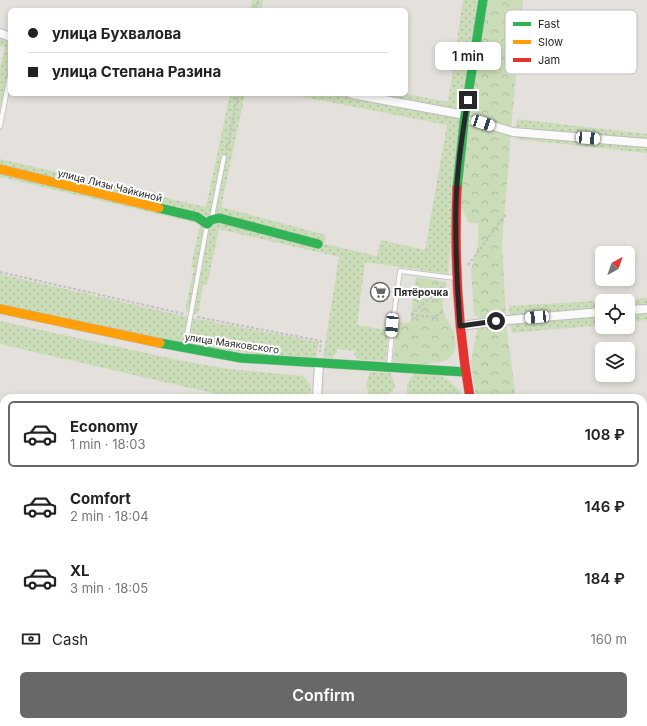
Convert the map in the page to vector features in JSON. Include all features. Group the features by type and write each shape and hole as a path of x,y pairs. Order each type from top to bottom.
{"main road":[{"path":"469,394 465,372 460,326 457,279 456,204 465,117 483,0"},
{"name":"улица Лизы Чайкиной","path":"0,169 197,217 209,222 219,218 318,244"},
{"name":"улица Маяковского","path":"0,309 185,348 241,358 465,372"}],"street":[{"path":"362,96 465,117 513,132 647,143"},
{"path":"635,310 647,309"},
{"path":"460,326 508,320 595,313"},
{"path":"317,394 319,363"}],"lane":[{"path":"0,126 8,85"},
{"path":"185,348 209,222 224,157"},
{"path":"389,367 393,321 400,271 457,279"}],"path":[{"path":"224,157 229,144 238,96"},
{"path":"0,272 191,316 321,341 319,363"},
{"path":"411,315 435,317 443,311"}],"green space":[{"path":"252,0 263,0 261,8 250,8"},
{"path":"463,0 478,0 462,106 456,110 379,96 408,96 408,94 448,102"},
{"path":"488,0 523,0 522,10 505,10 505,74 516,74 511,128 476,117 470,113"},
{"path":"0,37 8,39 8,73 0,110 0,69 5,47 0,46"},
{"path":"230,96 245,96 221,207 326,235 324,244 377,256 381,240 425,250 447,125 299,96 350,96 457,116 461,119 448,274 365,262 357,325 388,330 386,361 360,360 354,355 355,351 337,349 337,353 332,358 323,357 339,257 219,229 207,285 203,285 198,314 193,314 209,227 209,217 0,166 0,159 206,207"},
{"path":"517,119 647,134 647,140 515,129"},
{"path":"477,124 511,134 502,243 506,317 479,318 474,314 471,270 478,246 478,223 469,223 461,206 469,125"},
{"path":"516,134 647,146 647,153 515,139"},
{"path":"0,172 196,219 204,226 189,312 185,311 194,268 191,267 200,224 0,177"},
{"path":"0,274 188,317 185,338 181,343 0,304"},
{"path":"416,277 447,282 443,298 443,309 454,334 455,346 452,355 446,360 436,363 414,364 393,362 397,322 410,323"},
{"path":"647,298 647,305 635,306 635,299"},
{"path":"595,301 595,310 510,316 509,306"},
{"path":"647,313 647,320 635,321 635,314"},
{"path":"595,317 595,326 512,333 510,323"},
{"path":"192,318 319,342 316,357 261,355 190,344 188,339"},
{"path":"0,321 178,360 230,369 303,376 310,386 311,394 217,394 0,344"},
{"path":"506,324 515,394 475,394 471,362 477,330 482,326"},
{"path":"370,372 390,373 395,383 393,390 389,394 369,394 366,385"},
{"path":"414,374 437,375 445,378 453,384 462,394 407,394 407,383"}],"traffic: fast":[{"path":"457,188 465,114 483,0"},
{"path":"159,208 197,217 207,224 211,220 219,218 318,244"},
{"path":"160,343 241,358 465,372"}],"traffic: slow":[{"path":"0,169 159,208"},
{"path":"0,309 160,343"}],"traffic: jam":[{"path":"457,188 456,241 458,293 462,346 469,394"}],"place":[{"name":"Пятёрочка","path":"380,292"}],"route":[{"path":"468,100 457,183 456,204 460,326 496,321"}]}
